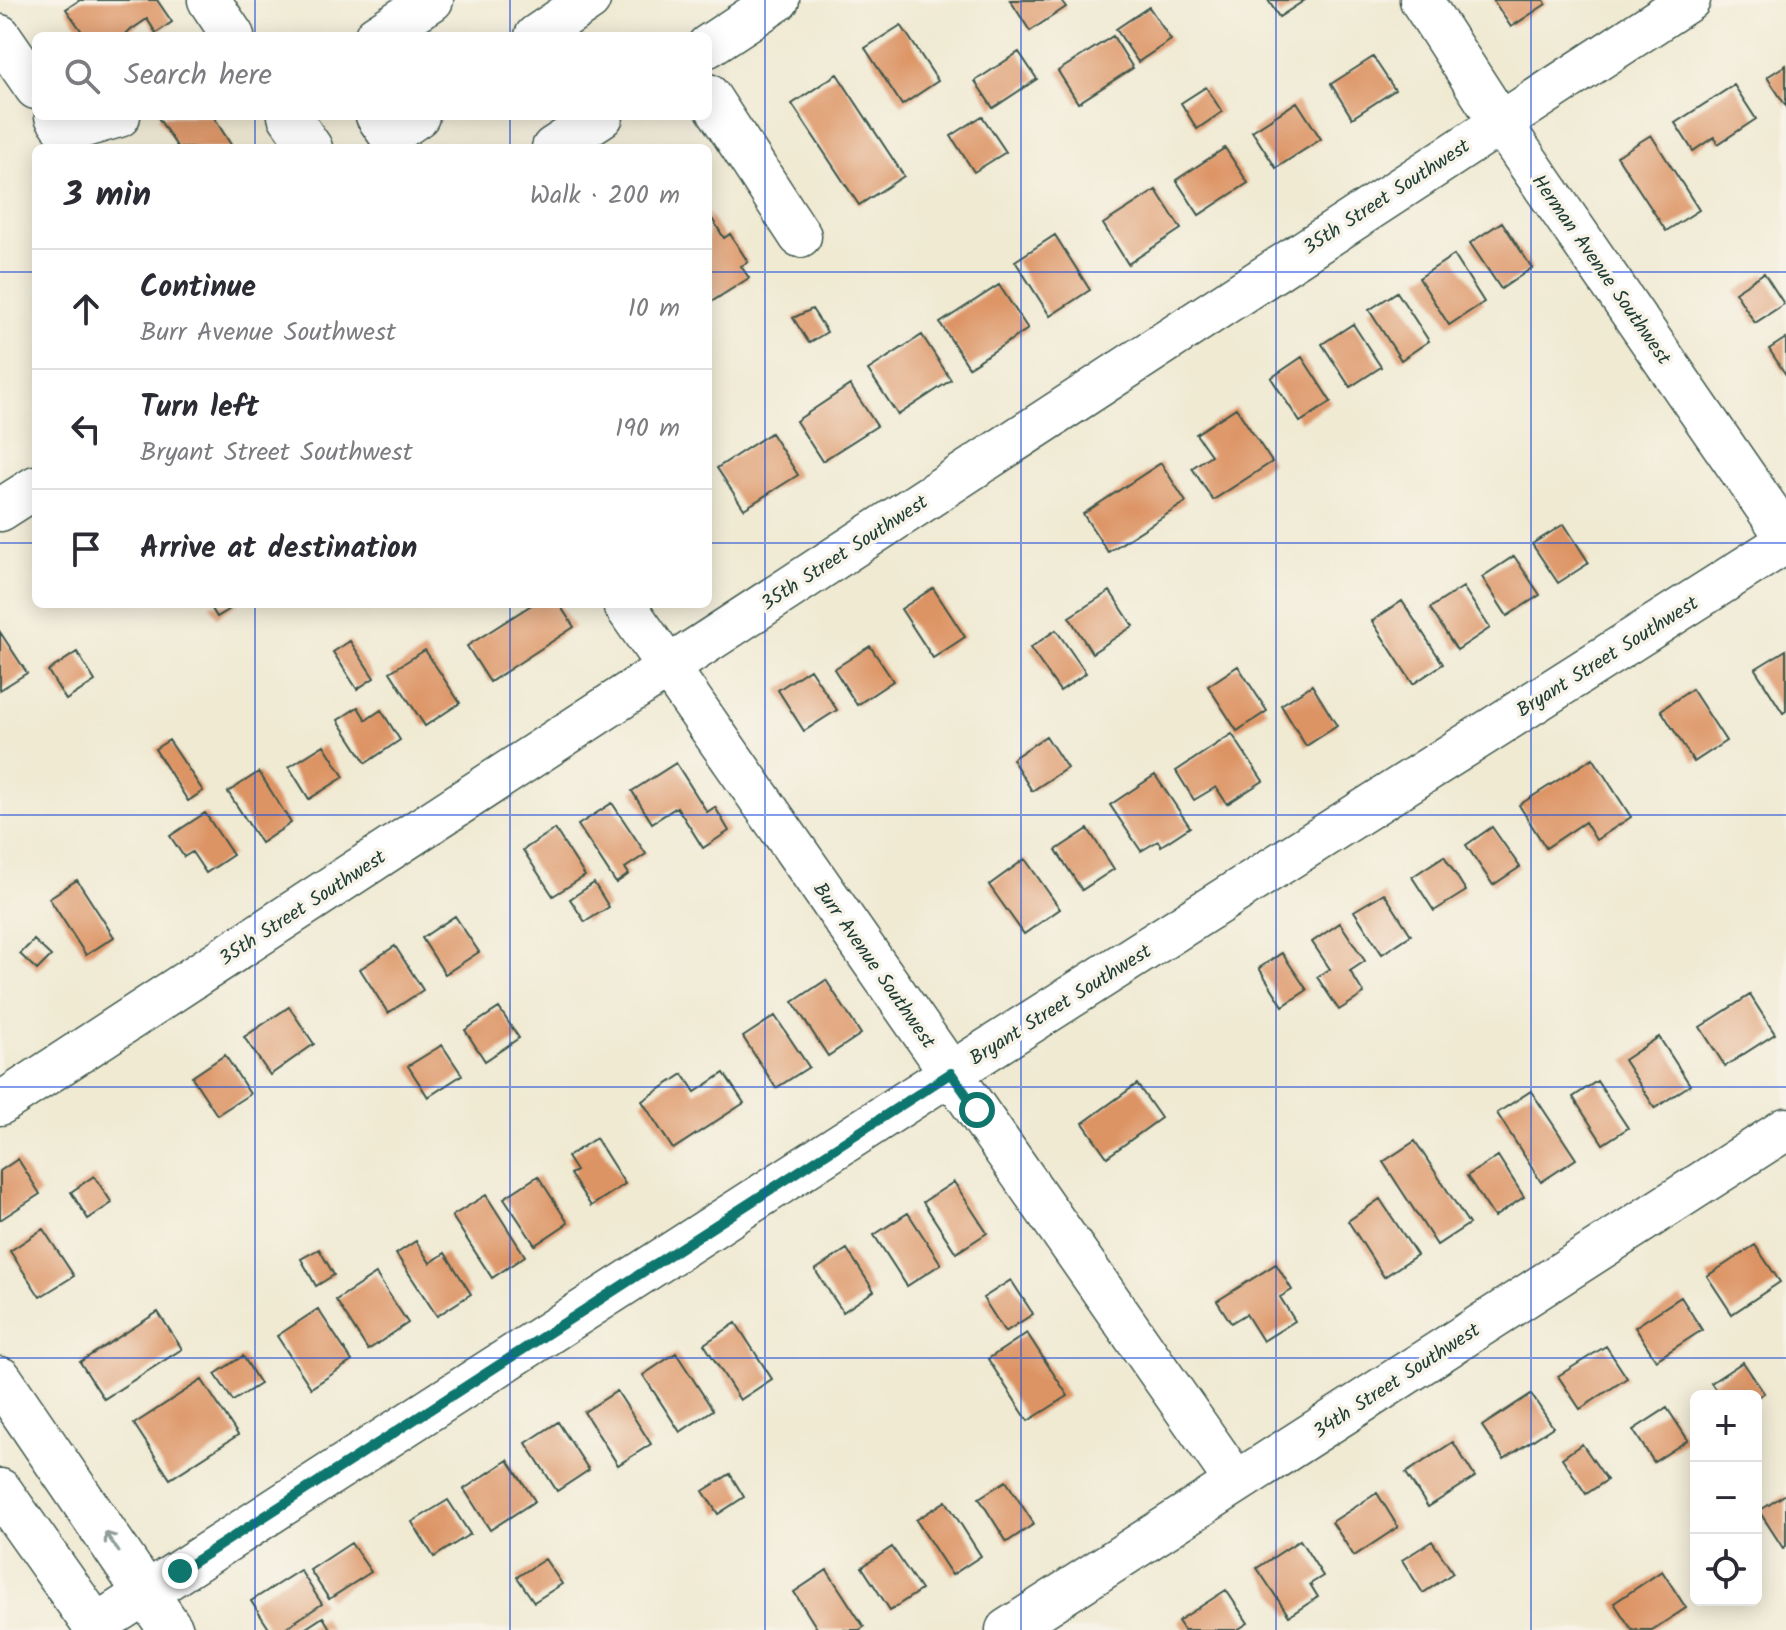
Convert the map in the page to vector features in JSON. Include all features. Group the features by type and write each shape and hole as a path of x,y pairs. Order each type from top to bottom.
{"main road":[{"path":"0,1379 171,1630"},
{"path":"0,1491 96,1628"}],"street":[{"path":"382,32 432,0"},
{"path":"542,32 589,0"},
{"path":"712,43 778,0"},
{"name":"Herman Avenue Southwest","path":"1421,0 1500,122 1786,539"},
{"name":"35th Street Southwest","path":"0,1104 1689,0"},
{"path":"0,36 32,82"},
{"path":"712,101 800,236"},
{"path":"59,120 67,131 105,120"},
{"path":"292,120 308,144"},
{"path":"380,120 390,135 412,120"},
{"path":"559,144 596,120"},
{"path":"0,510 32,490"},
{"name":"Bryant Street Southwest","path":"96,1628 951,1073 1786,539"},
{"name":"Burr Avenue Southwest","path":"627,608 1236,1482"},
{"name":"34th Street Southwest","path":"1007,1630 1786,1129"}],"building":[{"path":"80,0 157,0 172,22 157,32 147,19 128,32 82,32 66,9"},
{"path":"1010,0 1061,0 1066,7 1030,31"},
{"path":"1268,0 1305,0 1279,17"},
{"path":"1493,0 1544,0 1546,4 1511,27"},
{"path":"1149,7 1171,40 1138,62 1116,29"},
{"path":"901,25 938,81 902,105 865,48"},
{"path":"1113,36 1133,68 1078,103 1058,71"},
{"path":"1019,52 1037,79 993,108 975,81"},
{"path":"1373,57 1395,90 1352,118 1331,84"},
{"path":"1786,65 1786,106 1767,77"},
{"path":"837,74 904,176 859,205 792,104"},
{"path":"1734,85 1756,119 1718,144 1714,137 1693,151 1675,123"},
{"path":"1206,87 1222,112 1197,129 1181,103"},
{"path":"1297,102 1321,139 1276,168 1252,131"},
{"path":"982,116 1006,152 974,172 951,136"},
{"path":"160,120 216,120 230,144 175,144"},
{"path":"1651,135 1699,210 1666,231 1617,156"},
{"path":"1225,148 1248,183 1199,215 1176,180"},
{"path":"1156,190 1181,229 1128,264 1103,224"},
{"path":"712,218 724,238 730,234 748,262 741,266 749,278 712,301"},
{"path":"1502,222 1532,268 1501,289 1470,243"},
{"path":"1055,235 1090,290 1050,316 1015,261"},
{"path":"1454,255 1484,302 1449,325 1419,278"},
{"path":"1764,273 1784,304 1755,323 1735,292"},
{"path":"999,285 1028,329 969,367 940,323"},
{"path":"1397,292 1429,341 1401,360 1369,310"},
{"path":"812,309 827,332 809,343 793,318"},
{"path":"1353,324 1381,367 1350,387 1322,344"},
{"path":"922,335 951,380 898,415 868,370"},
{"path":"1786,338 1786,375 1769,349"},
{"path":"1302,357 1331,402 1300,422 1271,378"},
{"path":"850,385 877,426 822,461 796,421"},
{"path":"1236,408 1272,462 1213,500 1192,468 1211,455 1196,434"},
{"path":"771,433 798,475 744,509 717,468"},
{"path":"1161,463 1186,502 1108,552 1083,514"},
{"path":"1564,524 1589,563 1558,583 1532,544"},
{"path":"1514,556 1540,595 1507,616 1482,577"},
{"path":"1463,587 1490,628 1457,650 1430,608"},
{"path":"933,588 965,637 933,658 901,609"},
{"path":"1110,591 1133,626 1092,653 1069,617"},
{"path":"1402,601 1443,664 1413,684 1372,621"},
{"path":"211,608 232,608 217,617"},
{"path":"527,608 562,608 574,627 490,682 467,646"},
{"path":"1056,630 1086,673 1060,691 1030,648"},
{"path":"0,632 27,673 0,690"},
{"path":"350,641 374,678 357,689 333,652"},
{"path":"870,646 893,681 857,705 834,669"},
{"path":"425,650 460,703 425,726 390,672"},
{"path":"1786,650 1786,711 1783,713 1755,669"},
{"path":"77,652 95,681 66,700 48,671"},
{"path":"1238,666 1267,711 1237,731 1208,686"},
{"path":"810,669 837,710 804,731 778,690"},
{"path":"1312,685 1337,726 1306,746 1281,705"},
{"path":"1692,689 1726,741 1694,762 1661,710"},
{"path":"358,707 366,720 381,710 400,740 366,763 338,720"},
{"path":"1232,734 1263,781 1227,804 1216,787 1194,800 1176,771"},
{"path":"1046,736 1067,768 1032,791 1012,759"},
{"path":"169,740 203,791 188,801 155,749"},
{"path":"324,745 344,777 309,799 289,767"},
{"path":"1593,758 1631,817 1596,840 1585,822 1546,848 1519,805"},
{"path":"676,763 707,812 715,807 729,831 703,848 677,807 652,823 632,791"},
{"path":"259,772 291,823 261,843 228,792"},
{"path":"1155,775 1190,827 1161,846 1158,841 1141,851 1110,805"},
{"path":"612,803 646,854 625,868 629,874 616,883 578,825"},
{"path":"205,813 233,855 206,873 192,852 184,857 170,836"},
{"path":"1492,827 1520,867 1493,885 1466,845"},
{"path":"555,829 585,876 553,896 523,850"},
{"path":"1088,829 1114,869 1082,890 1056,850"},
{"path":"1444,856 1466,891 1434,911 1412,877"},
{"path":"1025,859 1060,909 1024,934 989,885"},
{"path":"77,880 114,937 86,955 49,898"},
{"path":"594,883 609,907 585,922 570,899"},
{"path":"1384,893 1411,935 1382,954 1354,911"},
{"path":"455,916 479,952 445,974 422,938"},
{"path":"1340,923 1365,961 1350,971 1364,994 1339,1010 1317,977 1330,969 1312,942"},
{"path":"34,940 51,956 37,970 20,954"},
{"path":"395,946 423,990 388,1013 360,969"},
{"path":"1282,953 1307,990 1283,1006 1259,968"},
{"path":"826,980 861,1034 828,1056 793,1002"},
{"path":"1750,995 1775,1034 1725,1066 1700,1027"},
{"path":"289,1007 314,1044 270,1075 244,1037"},
{"path":"499,1008 519,1038 485,1061 465,1030"},
{"path":"775,1016 809,1067 776,1088 743,1037"},
{"path":"1659,1037 1690,1085 1655,1108 1624,1060"},
{"path":"442,1045 462,1075 428,1097 408,1066"},
{"path":"225,1055 250,1094 217,1115 192,1077"},
{"path":"724,1073 744,1103 673,1149 642,1101 683,1074 695,1092"},
{"path":"1597,1081 1628,1128 1603,1144 1573,1097"},
{"path":"1137,1084 1161,1118 1107,1157 1083,1123"},
{"path":"1531,1091 1576,1159 1541,1182 1497,1113"},
{"path":"596,1138 625,1184 591,1206 570,1174 576,1171 567,1157"},
{"path":"1415,1141 1469,1224 1437,1245 1383,1162"},
{"path":"1498,1156 1524,1197 1494,1217 1467,1176"},
{"path":"18,1159 40,1194 0,1220 0,1171"},
{"path":"94,1176 112,1203 88,1219 71,1192"},
{"path":"538,1176 568,1223 535,1245 504,1198"},
{"path":"954,1182 987,1233 956,1253 923,1202"},
{"path":"486,1195 525,1256 492,1278 452,1216"},
{"path":"1380,1199 1417,1255 1384,1277 1348,1221"},
{"path":"908,1213 941,1264 907,1286 874,1235"},
{"path":"43,1229 74,1276 40,1297 10,1251"},
{"path":"416,1241 430,1263 445,1253 471,1294 437,1316 396,1254"},
{"path":"1755,1245 1780,1282 1732,1314 1707,1276"},
{"path":"319,1249 334,1275 316,1286 301,1259"},
{"path":"847,1249 874,1291 843,1312 815,1270"},
{"path":"1276,1264 1292,1290 1280,1297 1295,1321 1263,1341 1246,1314 1231,1323 1217,1301"},
{"path":"376,1274 408,1323 368,1350 336,1300"},
{"path":"1011,1280 1033,1314 1005,1332 983,1298"},
{"path":"1681,1297 1702,1330 1656,1360 1635,1327"},
{"path":"318,1309 352,1361 311,1388 277,1336"},
{"path":"158,1312 182,1349 104,1399 80,1362"},
{"path":"736,1323 772,1379 740,1400 704,1344"},
{"path":"1027,1333 1068,1396 1028,1421 988,1359"},
{"path":"1606,1346 1627,1378 1580,1409 1558,1376"},
{"path":"676,1353 713,1410 680,1432 643,1375"},
{"path":"243,1356 260,1384 233,1401 215,1374"},
{"path":"1743,1362 1762,1390 1716,1390 1711,1383"},
{"path":"202,1380 238,1435 170,1479 134,1424"},
{"path":"617,1391 651,1444 618,1465 584,1412"},
{"path":"1531,1394 1553,1427 1504,1459 1482,1426"},
{"path":"1667,1408 1688,1440 1654,1462 1633,1430"},
{"path":"558,1422 589,1470 557,1491 526,1443"},
{"path":"1453,1442 1475,1477 1428,1507 1406,1473"},
{"path":"1582,1444 1607,1480 1586,1494 1562,1458"},
{"path":"508,1460 535,1501 490,1530 464,1489"},
{"path":"730,1474 744,1497 718,1514 703,1491"},
{"path":"1006,1481 1034,1524 1007,1542 979,1498"},
{"path":"1377,1493 1398,1527 1354,1556 1332,1522"},
{"path":"1786,1494 1786,1546 1783,1548 1762,1516 1762,1509"},
{"path":"448,1500 470,1534 434,1557 412,1522"},
{"path":"946,1501 981,1556 952,1575 916,1520"},
{"path":"1300,1540 1323,1576 1310,1584 1318,1597 1289,1616 1257,1568"},
{"path":"1432,1541 1453,1573 1423,1593 1402,1560"},
{"path":"351,1543 371,1572 329,1599 310,1570"},
{"path":"892,1547 921,1590 890,1610 862,1567"},
{"path":"545,1559 562,1584 534,1602 517,1577"},
{"path":"300,1570 322,1604 282,1630 270,1630 251,1601"},
{"path":"827,1570 864,1627 859,1630 818,1630 794,1592"},
{"path":"1662,1571 1686,1608 1652,1630 1632,1630 1614,1603"},
{"path":"1226,1590 1248,1623 1237,1630 1184,1630 1178,1621"},
{"path":"323,1617 331,1630 303,1630"}],"route":[{"path":"180,1571 951,1073 977,1110"}]}
